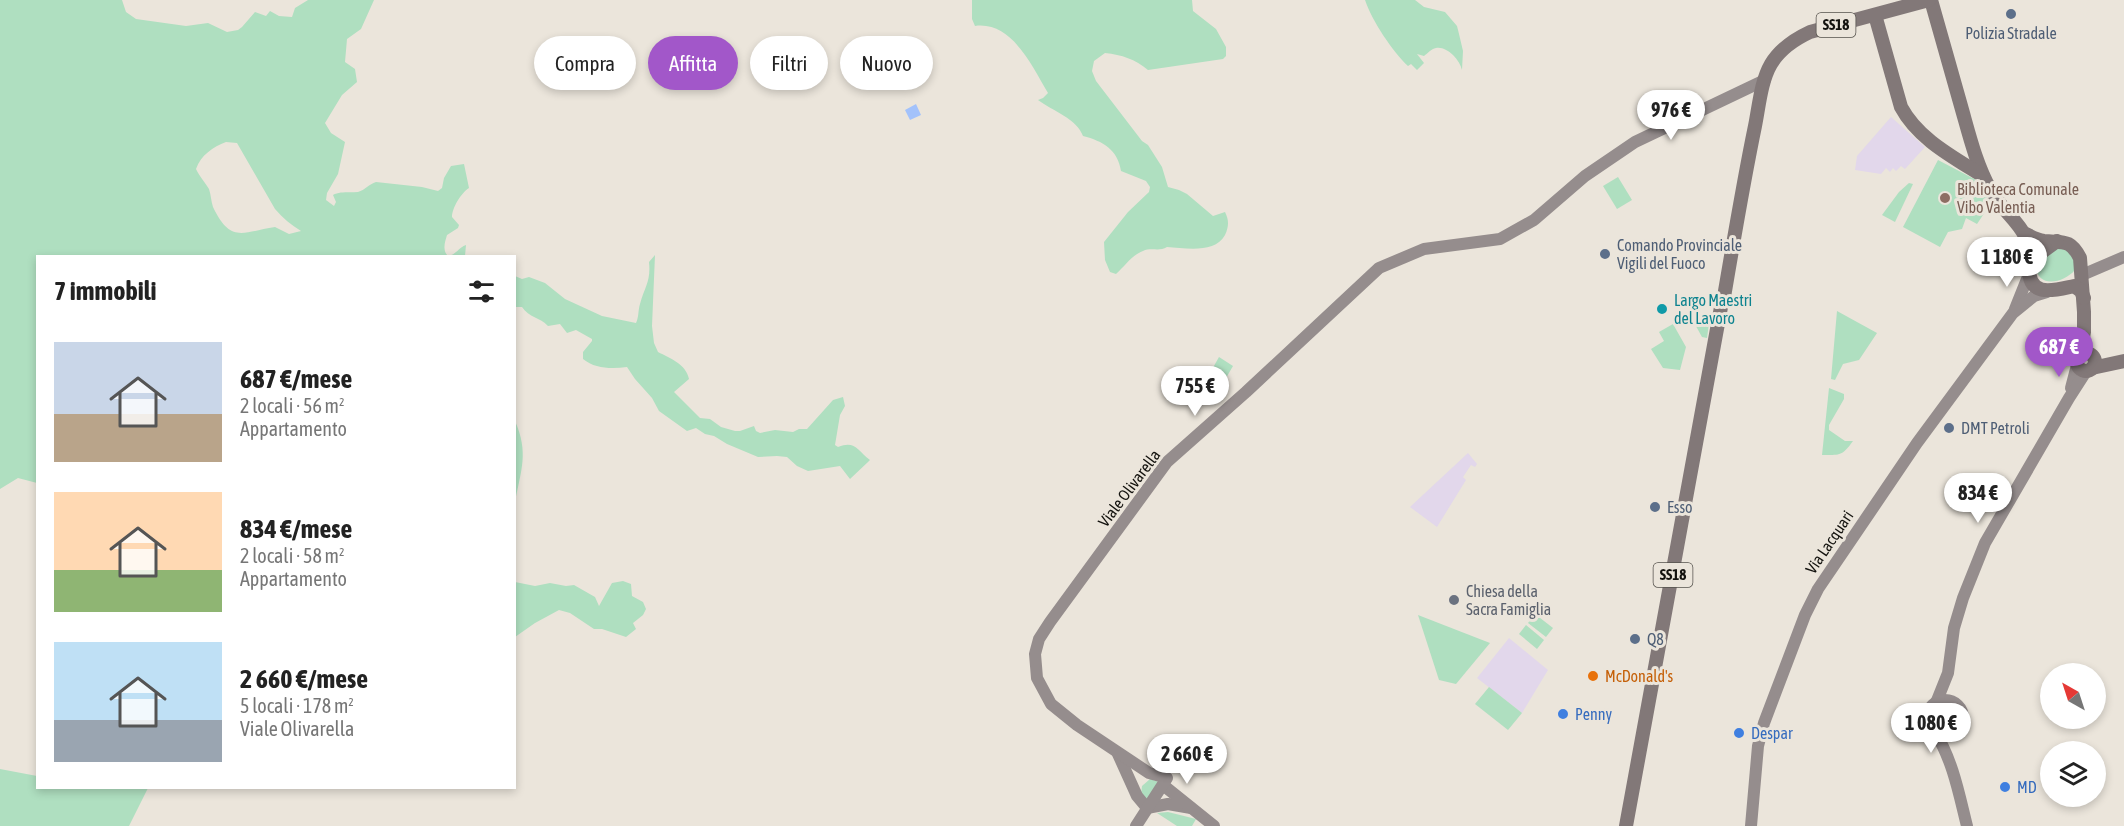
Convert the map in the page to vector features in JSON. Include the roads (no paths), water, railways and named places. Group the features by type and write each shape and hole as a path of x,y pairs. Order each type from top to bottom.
{"main road":[{"name":"SS18","path":"1626,826 1751,145 1765,80 1771,64 1798,38 1822,29 1930,0"},
{"path":"1930,0 1966,126 1983,176 1999,203 2026,234 2031,251 2029,271 2036,286 2041,290 2074,286 2078,287 2084,298"},
{"path":"1875,15 1905,115 1939,149 1983,176"},
{"path":"2026,234 2040,240 2068,244 2078,252 2082,264 2087,361 2117,363"},
{"path":"2029,271 2042,251 2057,241"},
{"path":"2054,290 2082,274"}],"street":[{"name":"Viale Olivarella","path":"1163,785 1051,704 1037,678 1035,654 1039,639 1050,622 1167,462 1379,268 1424,249 1500,239 1534,220 1585,176 1635,142 1765,80"},
{"path":"2082,274 2124,257"},
{"name":"Via Lacquari","path":"2013,313 2029,271"},
{"name":"Via Lacquari","path":"1751,826 1758,746 1764,723 1805,615 1818,589 1917,443 2013,313 2034,296 2054,290"},
{"path":"1967,826 1951,765 1944,747 1930,727 1929,711 1948,673 1954,628 1985,543 2069,398 2087,361"},
{"path":"1948,673 1963,716 1961,726 1953,741 1951,765"},
{"path":"1935,703 1946,700 1957,704"},
{"path":"1935,732 1949,735 1957,731"},
{"name":"Viale Olivarella","path":"1117,753 1136,791 1148,808"},
{"path":"1136,791 1140,780 1149,773"},
{"path":"1136,826 1163,785 1214,826"},
{"path":"1148,808 1168,804 1188,806"}],"water":[{"path":"916,104 921,115 910,120 905,110"}],"place":[{"name":"Polizia Stradale","path":"2011,14"},
{"name":"Biblioteca Comunale Vibo Valentia","path":"1945,198"},
{"name":"Comando Provinciale Vigili del Fuoco","path":"1605,254"},
{"name":"Largo Maestri del Lavoro","path":"1662,309"},
{"name":"DMT Petroli","path":"1949,428"},
{"name":"Esso","path":"1655,507"},
{"name":"Chiesa della Sacra Famiglia","path":"1454,600"},
{"name":"Q8","path":"1635,639"},
{"name":"McDonald's","path":"1593,676"},
{"name":"Penny","path":"1563,714"},
{"name":"Despar","path":"1739,733"},
{"name":"MD","path":"2005,787"}]}
